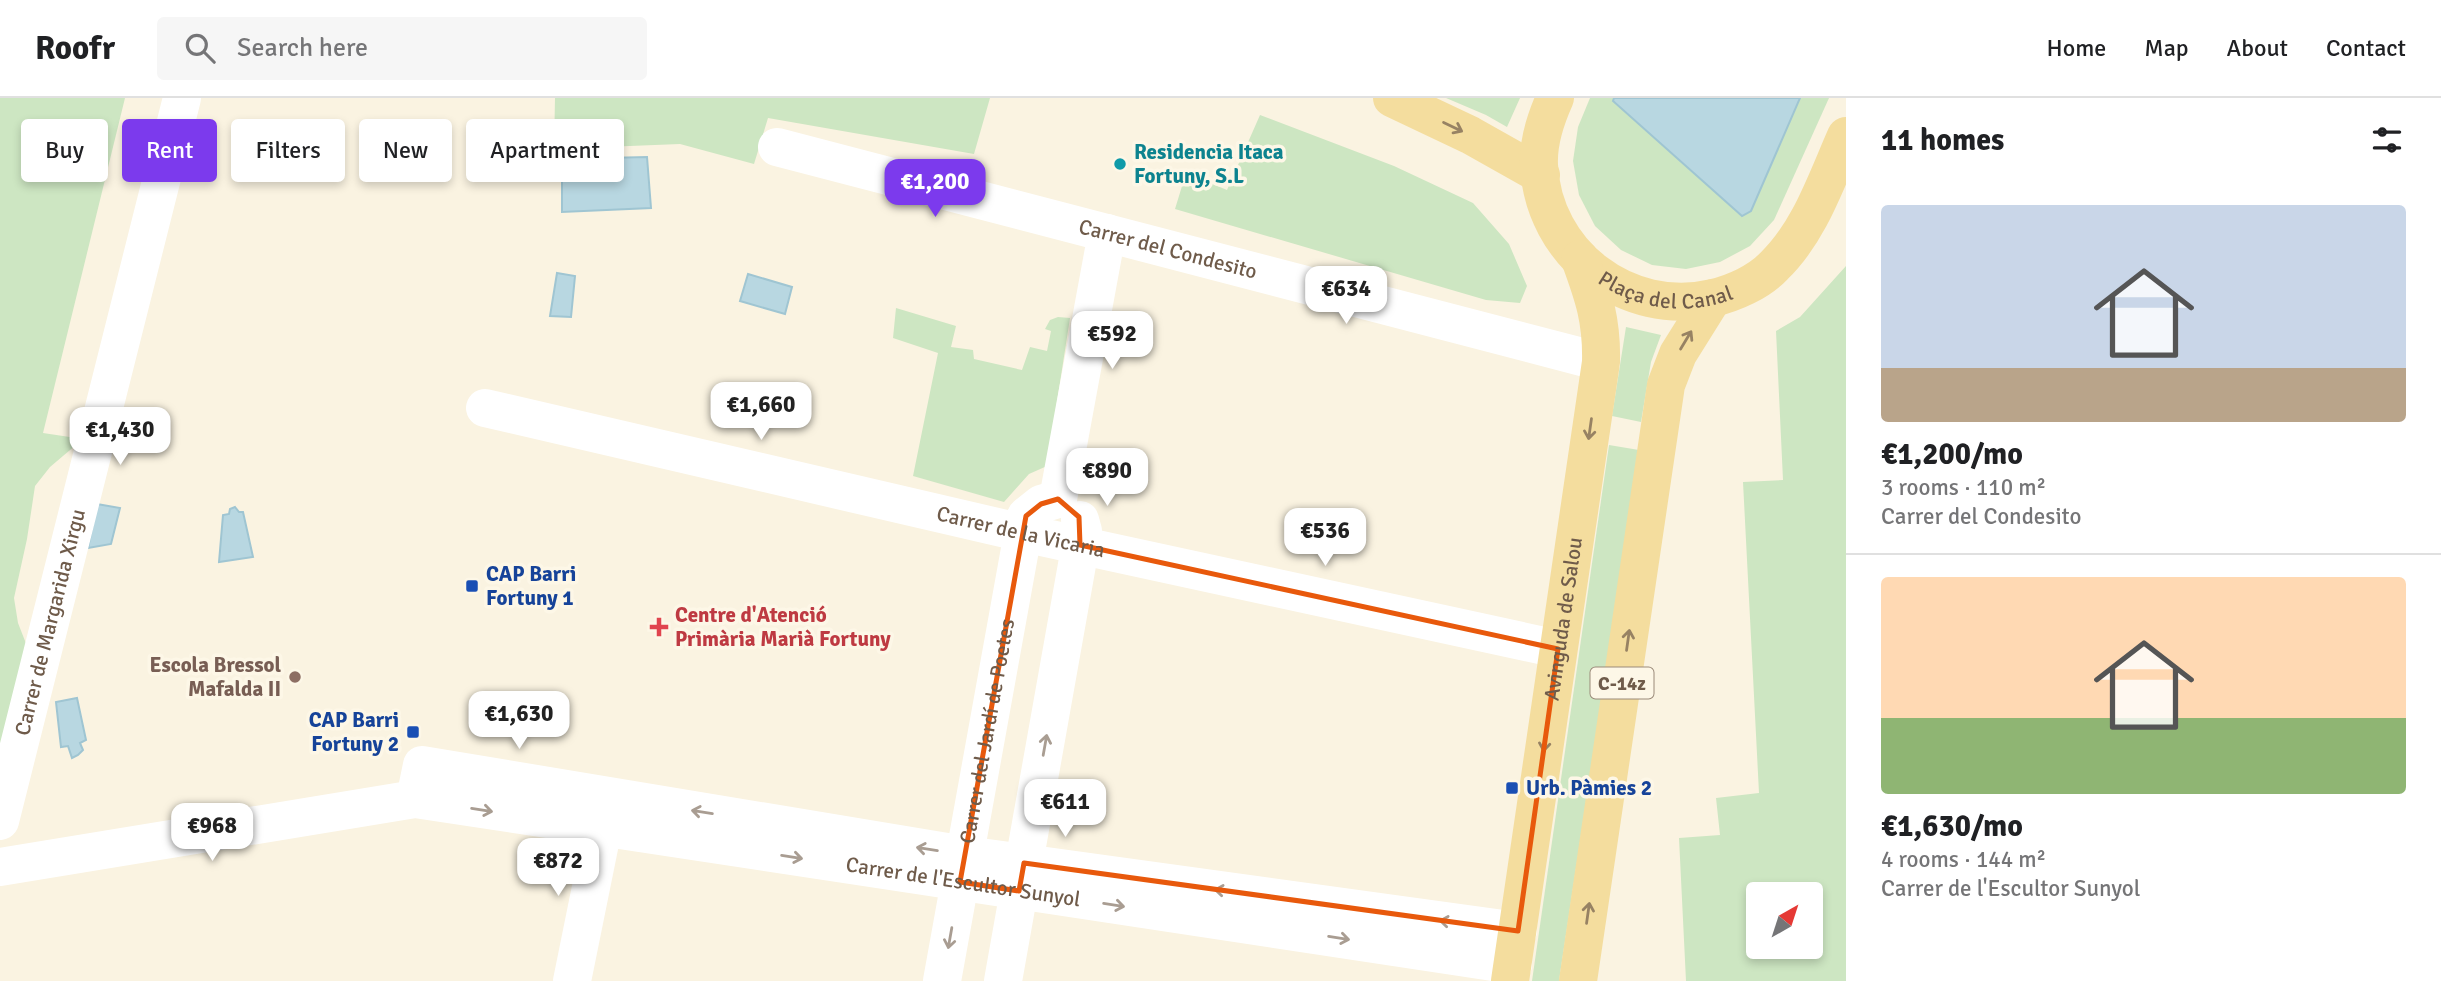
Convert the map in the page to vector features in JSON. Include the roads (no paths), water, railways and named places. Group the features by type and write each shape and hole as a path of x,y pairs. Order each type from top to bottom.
{"main road":[{"path":"1392,98 1470,135 1541,175"},
{"name":"Plaça del Canal","path":"1555,98 1545,120 1539,164 1547,209 1569,249 1603,280 1645,299 1690,303 1713,298 1734,292 1773,268 1802,233 1846,136"},
{"name":"Avinguda de Salou","path":"1514,959 1601,362 1602,332 1594,296 1580,259"},
{"name":"C-14z","path":"1578,981 1667,385 1678,354 1713,298"}],"street":[{"name":"Carrer de Margarida Xirgu","path":"0,821 182,98"},
{"name":"Carrer del Condesito","path":"777,147 1601,362"},
{"path":"1003,981 1083,531 1079,517 1058,499 1107,233"},
{"name":"Carrer de la Vicaria","path":"485,408 1023,533 1558,649"},
{"name":"Carrer del Jardí de Poetes","path":"942,981 1026,516 1041,505 1058,499"},
{"name":"Carrer de l'Escultor Sunyol","path":"0,867 418,782 1021,877 1514,959"},
{"path":"572,981 605,812"}],"water":[{"path":"1614,98 1800,98 1751,211 1742,216 1613,101"},
{"path":"647,157 651,208 562,212 562,182 624,182 624,158"},
{"path":"557,273 575,276 571,317 550,316"},
{"path":"748,274 792,287 785,314 740,301"},
{"path":"97,504 120,508 111,544 88,548"},
{"path":"235,507 239,512 243,512 253,557 219,562 223,515 229,514 230,509"},
{"path":"77,698 86,740 80,743 83,750 72,758 68,746 61,747 56,702"}],"place":[{"name":"Residencia Itaca Fortuny, S.L","path":"1120,164"},
{"name":"CAP Barri Fortuny 1","path":"472,586"},
{"name":"Centre d'Atenció Primària Marià Fortuny","path":"659,627"},
{"name":"Escola Bressol Mafalda II","path":"295,677"},
{"name":"CAP Barri Fortuny 2","path":"413,732"},
{"name":"Urb. Pàmies 2","path":"1512,788"}]}
